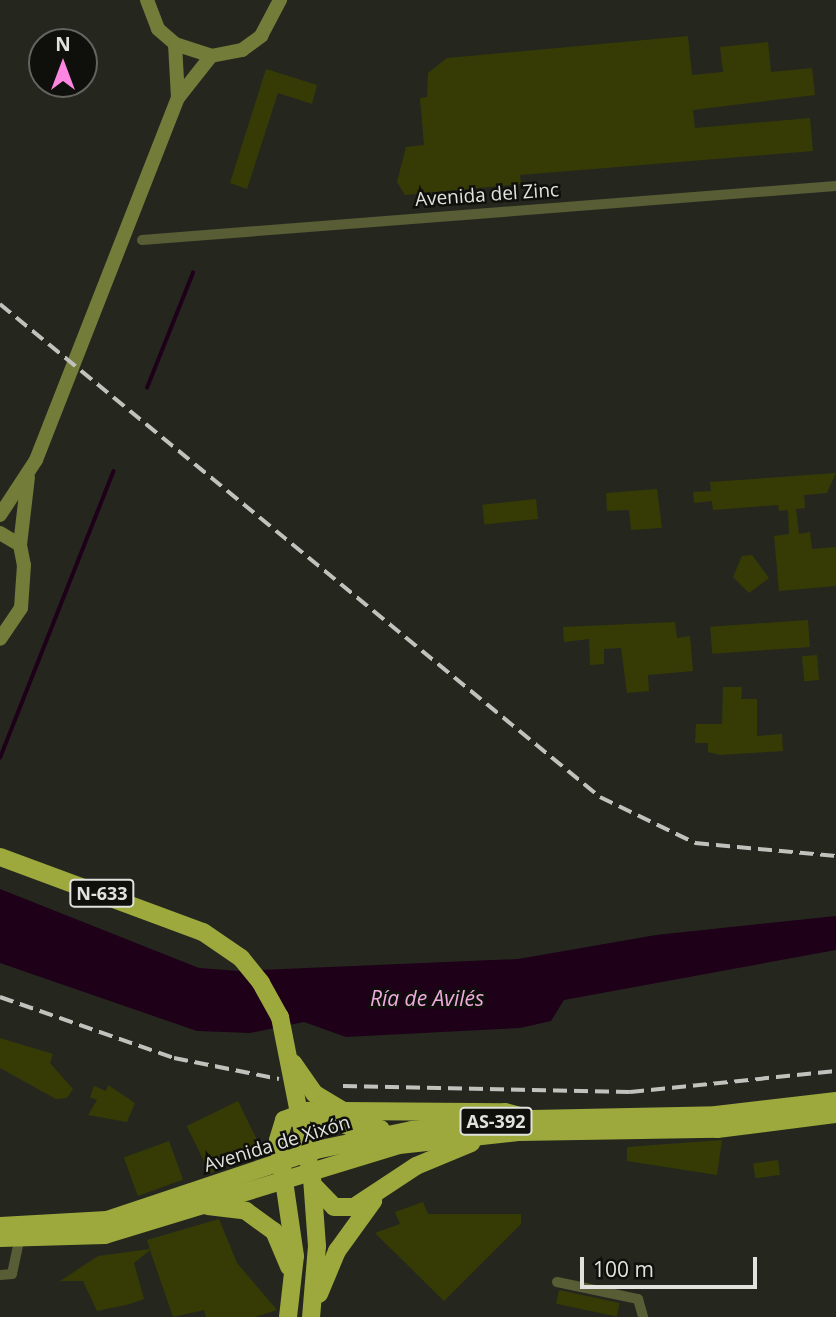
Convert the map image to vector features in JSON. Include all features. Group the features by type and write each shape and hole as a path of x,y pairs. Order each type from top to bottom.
{"highway":[{"name":"N-633","path":"0,857 203,932 241,958 261,983 280,1017 312,1182 312,1312"},
{"path":"289,1057 315,1094 343,1111 493,1112 532,1119"},
{"name":"Avenida de Xixón","path":"71,1233 412,1130 532,1119 716,1115 836,1101"},
{"path":"288,1317 293,1281 280,1129 295,1111 351,1127 412,1130"},
{"name":"Avenida de Xixón","path":"71,1233 138,1227 201,1206 284,1169 371,1150 500,1133 689,1130 836,1114"},
{"path":"312,1182 327,1202 345,1208 380,1193 434,1157 500,1133"},
{"path":"312,1312 337,1251 380,1193"},
{"path":"201,1206 246,1211 274,1231 293,1281"},
{"path":"0,1226 71,1233"},
{"path":"0,1238 19,1240 71,1233"}],"main road":[{"path":"147,0 158,29 175,44 211,56 242,50 261,36 280,0"},
{"path":"175,44 178,98"},
{"path":"0,515 29,475 36,460 178,98 211,56"},
{"path":"0,639 21,608 20,545 29,475"},
{"path":"0,533 20,545"}],"street":[{"name":"Avenida del Zinc","path":"142,240 836,186"},
{"path":"2,1274 12,1274 19,1240"},
{"path":"557,1282 638,1299 643,1317"}],"water":[{"name":"Ría de Avilés","path":"0,889 199,968 239,971 518,959 656,935 836,916 836,950 564,1000 551,1021 520,1028 346,1037 304,1022 250,1033 197,1031 0,963"}],"building":[{"path":"688,36 692,75 723,72 720,47 768,42 771,72 812,68 815,95 693,110 695,128 810,118 813,151 520,175 521,184 405,195 397,182 406,147 424,145 420,98 427,97 428,73 447,58"},
{"path":"266,69 317,85 312,104 278,93 247,189 230,183"},
{"path":"836,473 827,493 804,495 805,508 796,509 799,534 810,532 812,549 836,547 836,586 779,591 774,536 789,534 788,510 779,511 778,505 713,510 712,501 694,503 693,492 711,491 710,482"},
{"path":"657,489 662,528 631,530 629,510 607,511 606,493"},
{"path":"536,499 538,519 484,525 482,505"},
{"path":"752,555 769,578 749,593 733,577 742,556"},
{"path":"808,620 810,647 712,654 710,627"},
{"path":"675,622 677,638 690,636 693,671 648,675 649,691 627,693 621,648 604,649 604,664 590,665 589,639 564,642 563,627"},
{"path":"817,655 819,680 804,681 802,656"},
{"path":"723,687 742,687 741,699 757,699 757,736 782,734 783,751 720,755 708,752 708,743 695,743 696,724 722,724"},
{"path":"0,1038 53,1054 50,1063 73,1089 67,1098 56,1099 0,1068"},
{"path":"108,1085 135,1103 127,1122 88,1115 97,1100 90,1097 94,1086 106,1091"},
{"path":"238,1101 261,1149 210,1174 187,1126"},
{"path":"722,1140 717,1175 627,1161 627,1147"},
{"path":"169,1141 183,1180 138,1196 124,1157"},
{"path":"778,1160 780,1175 755,1178 753,1163"},
{"path":"423,1202 428,1214 521,1214 521,1224 444,1301 375,1233 400,1224 395,1212"},
{"path":"219,1219 237,1263 277,1310 255,1317 206,1317 204,1310 173,1317 150,1250 134,1263 144,1299 130,1304 97,1311 83,1281 60,1281 98,1256 150,1249 147,1240"},
{"path":"559,1290 620,1303 617,1317 556,1304"}],"waterway":[{"path":"147,388 193,273"},
{"path":"0,758 113,472"}],"railway":[{"path":"0,304 600,797 695,843 836,856"},
{"path":"0,997 174,1058 279,1079"},
{"path":"343,1086 630,1092 836,1071"}]}
